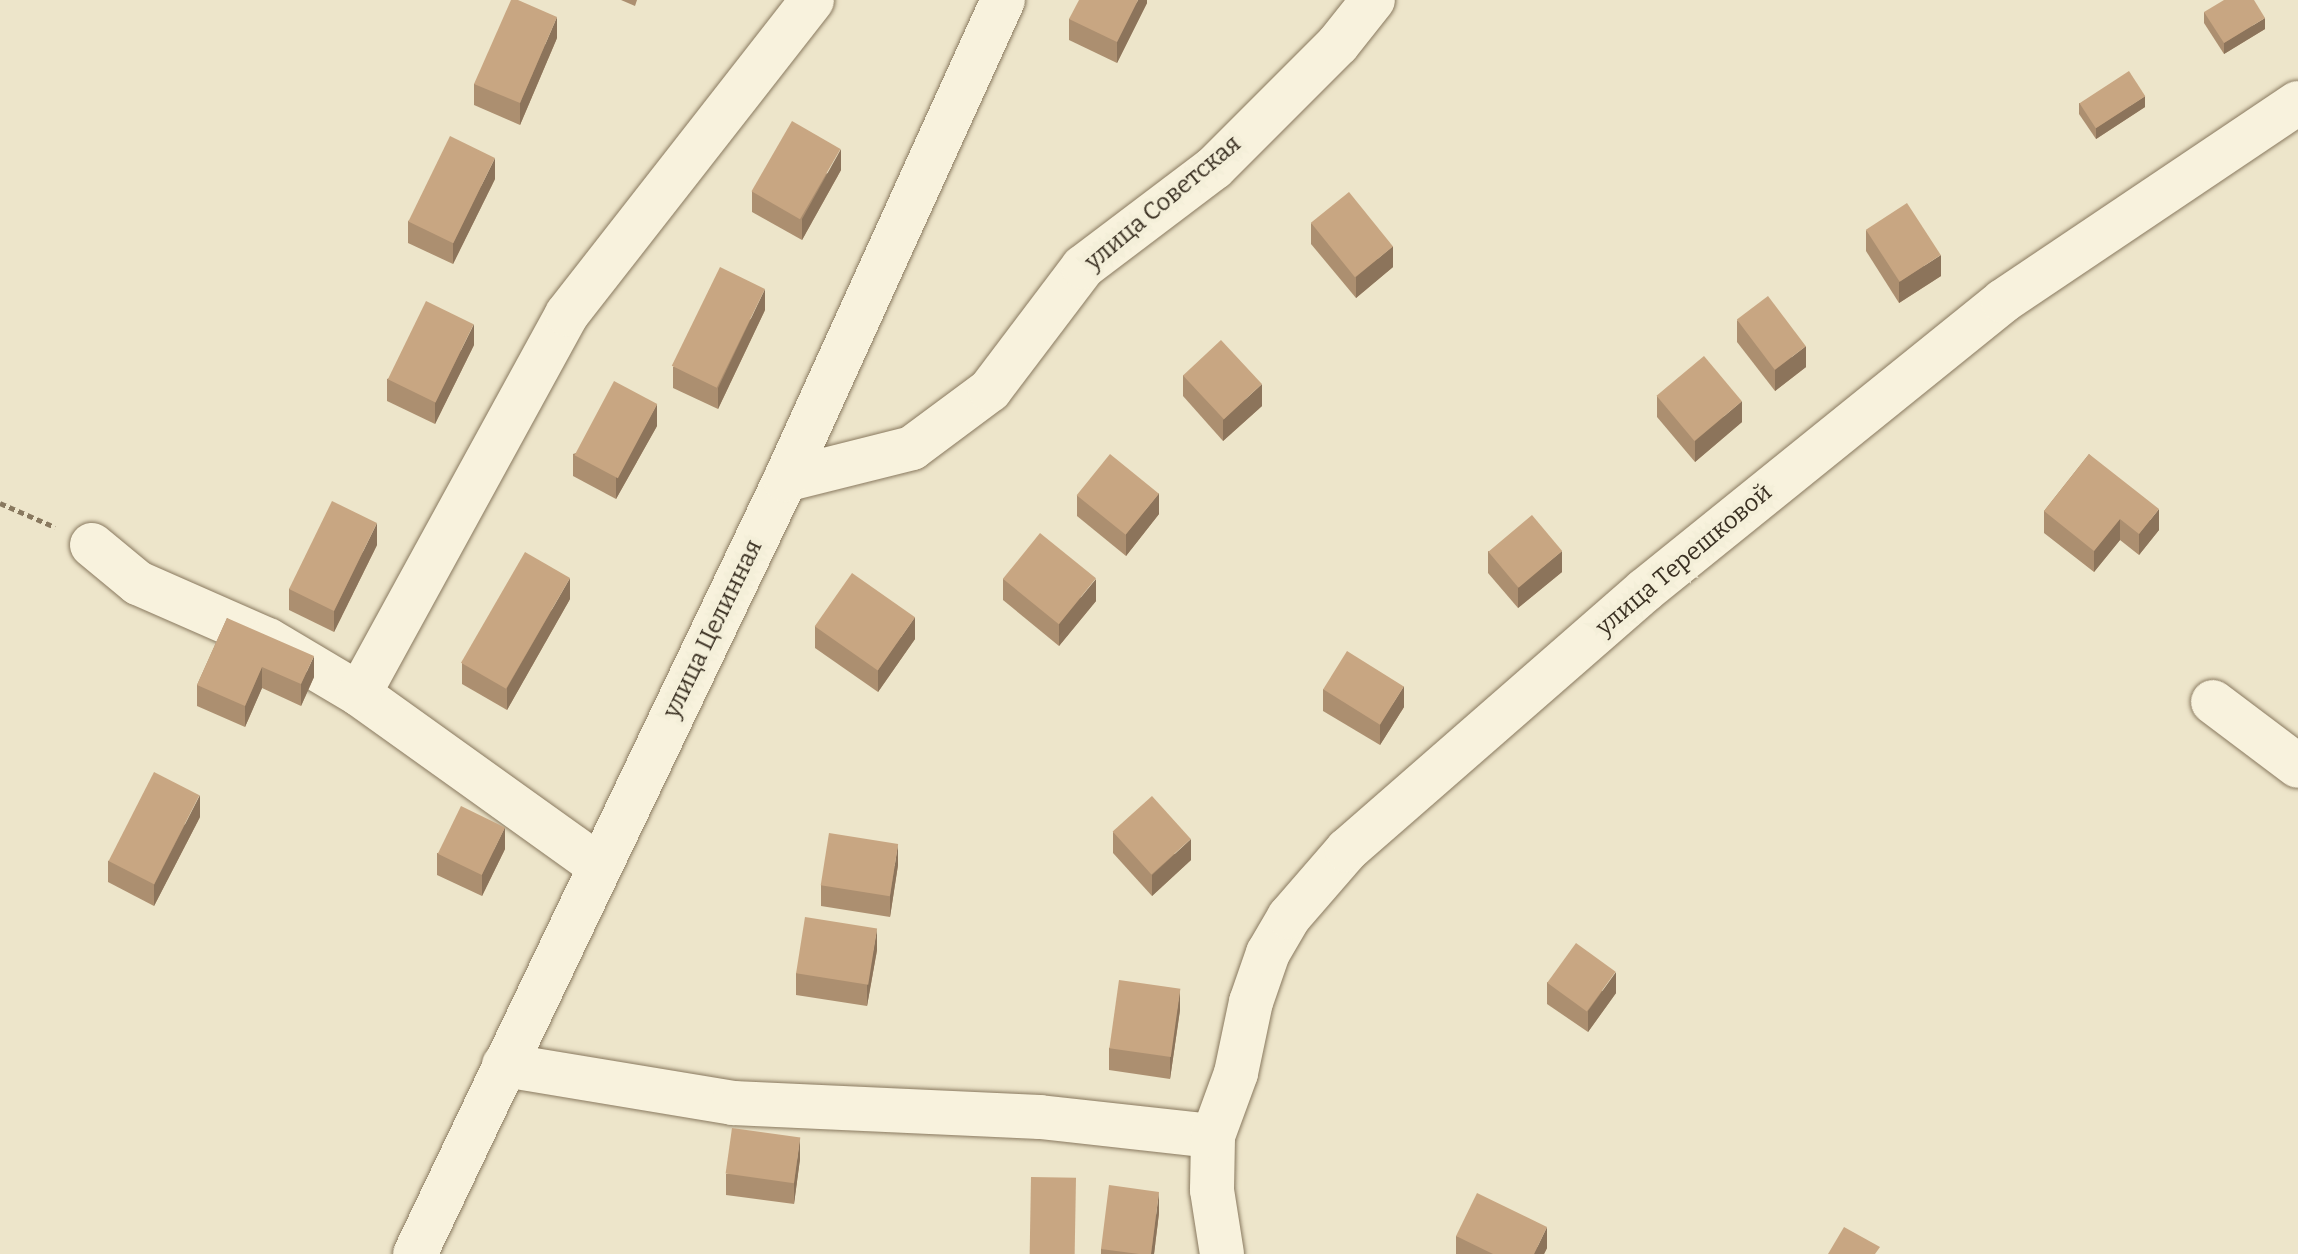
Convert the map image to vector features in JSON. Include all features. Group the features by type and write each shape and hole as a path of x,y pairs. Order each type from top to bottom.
{"street":[{"path":"359,694 567,314 812,0"},
{"name":"улица Целинная","path":"415,1254 598,865 785,480 1003,0"},
{"name":"улица Советская","path":"785,480 912,448 990,390 1083,267 1214,168 1338,44 1373,0"},
{"name":"улица Терешковой","path":"1222,1254 1212,1190 1213,1136 1236,1073 1251,1002 1268,953 1289,917 1347,850 1645,590 2003,301 2298,103"},
{"path":"92,545 138,583 268,640 359,694 598,865"},
{"path":"2213,702 2298,766"},
{"path":"504,1065 733,1103 1040,1117 1213,1136"}],"path":[{"path":"0,503 92,545"}],"building":[{"path":"511,0 518,0 557,17 520,103 474,84"},
{"path":"1079,0 1138,0 1117,42 1069,19"},
{"path":"2224,0 2254,0 2265,18 2224,43 2204,12"},
{"path":"2129,71 2145,96 2096,128 2080,103"},
{"path":"792,121 840,149 800,219 752,191"},
{"path":"450,136 495,158 453,243 408,221"},
{"path":"1349,192 1393,246 1355,277 1311,223"},
{"path":"1907,203 1941,255 1900,282 1866,230"},
{"path":"720,267 765,289 717,388 672,366"},
{"path":"1768,296 1806,346 1775,370 1737,319"},
{"path":"426,301 474,324 435,402 388,379"},
{"path":"1221,340 1262,384 1224,419 1183,375"},
{"path":"1704,356 1742,401 1694,441 1657,396"},
{"path":"614,381 657,404 618,478 575,455"},
{"path":"1110,454 1159,494 1126,535 1077,495"},
{"path":"2089,454 2159,509 2139,534 2120,519 2094,551 2044,511"},
{"path":"332,501 377,523 334,611 289,589"},
{"path":"1532,515 1562,551 1519,588 1488,552"},
{"path":"1040,533 1096,578 1059,624 1003,579"},
{"path":"525,552 570,578 506,689 461,663"},
{"path":"852,573 915,617 878,670 815,626"},
{"path":"227,618 314,656 301,684 262,667 245,706 197,685"},
{"path":"1347,651 1404,687 1380,725 1323,689"},
{"path":"154,772 199,795 154,884 109,861"},
{"path":"1152,796 1191,839 1151,875 1113,831"},
{"path":"461,806 505,827 482,875 438,854"},
{"path":"829,833 898,844 890,896 821,885"},
{"path":"805,917 877,928 868,985 796,973"},
{"path":"1576,943 1616,972 1587,1011 1547,983"},
{"path":"1119,980 1180,989 1171,1057 1109,1048"},
{"path":"732,1128 800,1138 794,1183 726,1174"},
{"path":"1031,1177 1076,1178 1075,1254 1030,1254"},
{"path":"1109,1185 1159,1192 1151,1254 1101,1249"},
{"path":"1477,1193 1547,1227 1534,1254 1493,1254 1456,1236"},
{"path":"1844,1227 1880,1247 1875,1254 1828,1254"}]}
